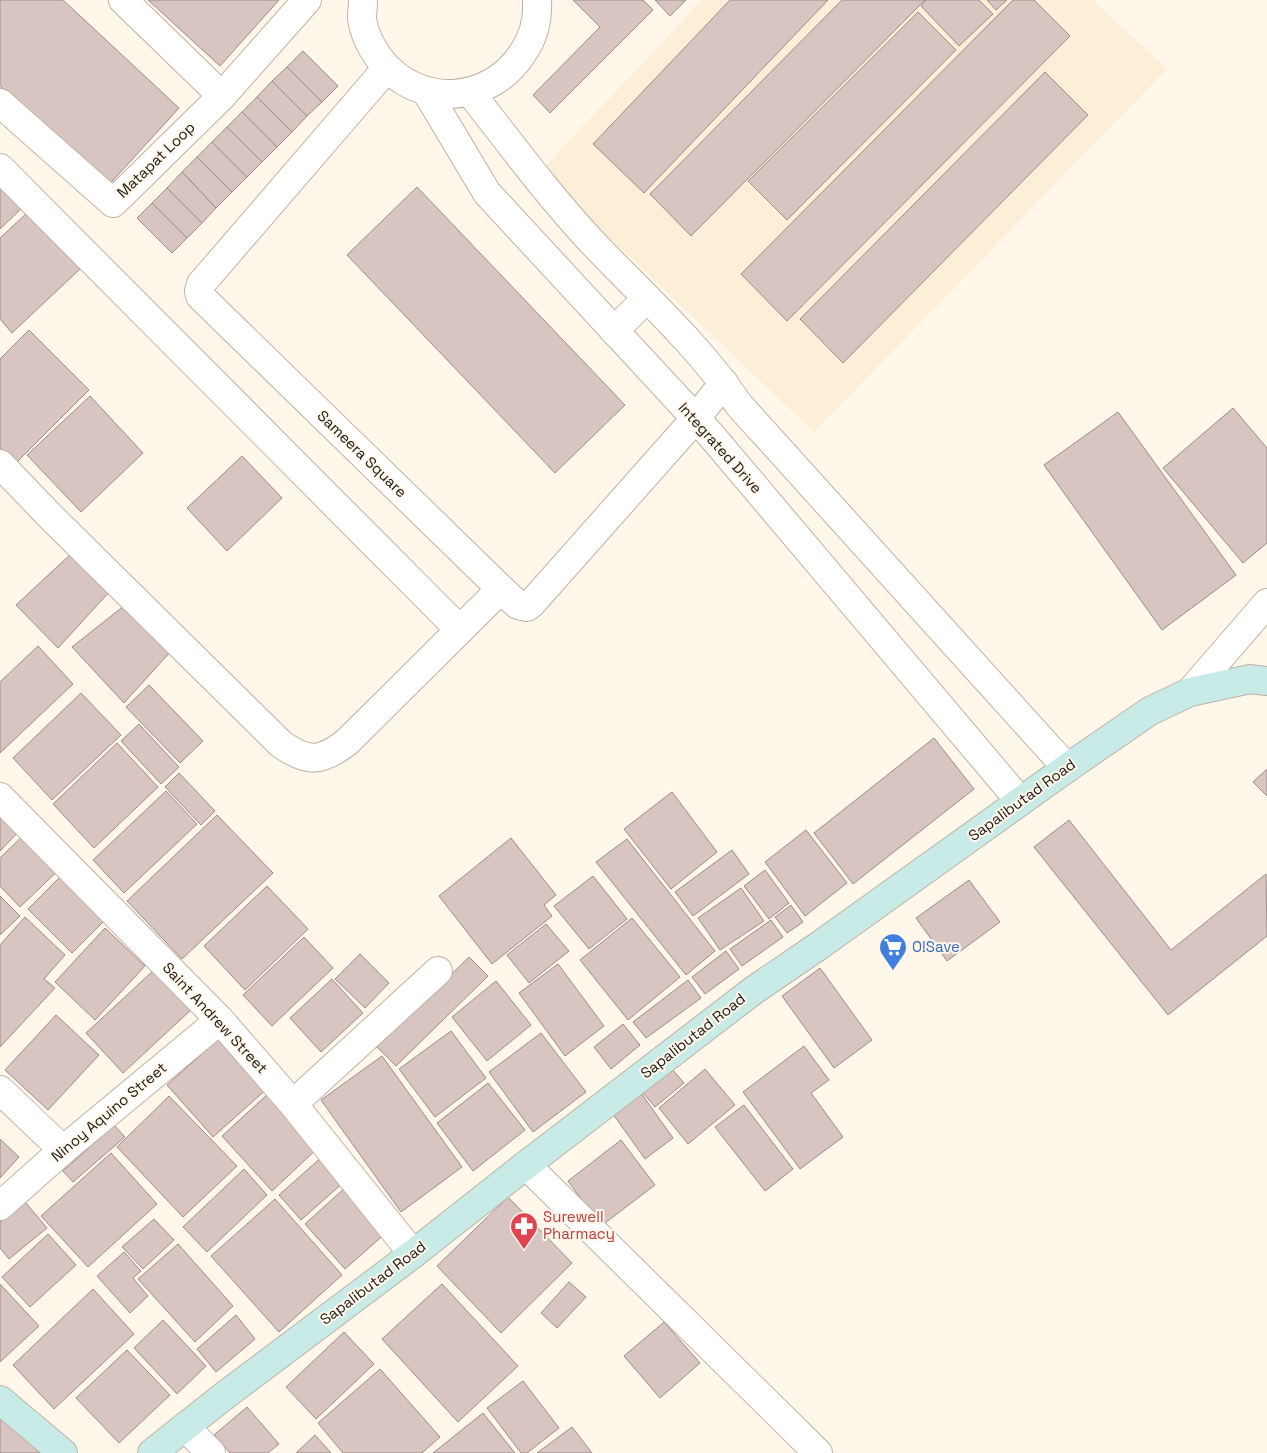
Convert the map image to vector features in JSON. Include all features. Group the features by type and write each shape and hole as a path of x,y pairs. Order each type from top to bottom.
{"street":[{"path":"123,0 222,96"},
{"name":"Matapat Loop","path":"0,103 112,203 222,96 307,0"},
{"path":"363,0 362,20 371,46 387,68 405,82 426,91 447,95 470,92 495,82 516,63 531,40 538,12 537,0"},
{"name":"Sameera Square","path":"387,68 201,284 198,291 200,296 518,605 527,607 532,604 695,419 724,383"},
{"name":"Integrated Drive","path":"426,91 487,193 710,434 1020,801"},
{"path":"470,92 521,158 591,241 647,298 724,383 739,405 1067,768"},
{"path":"0,168 460,630"},
{"path":"614,331 647,298"},
{"path":"0,464 50,516 281,744 293,753 308,758 320,758 334,752 348,742 501,589"},
{"path":"1190,692 1267,603"},
{"name":"Sapalibutad Road","path":"152,1453 754,990 1067,768 1150,711 1190,692 1250,679 1267,681"},
{"name":"Saint Andrew Street","path":"0,796 220,1020 293,1104 413,1254"},
{"path":"293,1104 438,971"},
{"name":"Ninoy Aquino Street","path":"0,1206 62,1150 220,1020"},
{"path":"0,1090 62,1150"},
{"path":"526,1165 818,1453"},
{"path":"0,1400 63,1453"},
{"path":"185,1427 211,1453"}],"shaded area":[{"path":"702,0 1093,0 1167,69 814,432 540,172"}],"building":[{"path":"0,0 63,0 179,108 107,187 0,86"},
{"path":"148,0 279,0 220,66"},
{"path":"573,0 643,0 653,10 550,113 533,95 600,27"},
{"path":"655,0 686,0 670,16"},
{"path":"730,0 828,0 644,193 593,144"},
{"path":"842,0 925,0 691,236 650,194"},
{"path":"926,0 979,0 993,14 959,46 921,6"},
{"path":"987,0 1007,0 996,10"},
{"path":"1013,0 1034,0 1070,36 787,321 741,274"},
{"path":"918,12 956,50 787,220 748,181"},
{"path":"303,51 338,86 322,102 287,67"},
{"path":"287,67 322,102 307,116 272,81"},
{"path":"1045,72 1088,115 843,363 800,319"},
{"path":"272,81 307,116 292,132 257,97"},
{"path":"257,97 292,132 277,147 242,112"},
{"path":"242,112 277,147 262,162 227,127"},
{"path":"227,127 262,162 247,177 212,142"},
{"path":"212,142 247,177 232,192 197,157"},
{"path":"197,157 232,192 216,208 182,172"},
{"path":"182,172 216,208 202,223 167,188"},
{"path":"0,181 24,206 0,229"},
{"path":"417,187 625,405 555,473 347,255"},
{"path":"167,188 202,223 187,238 152,203"},
{"path":"152,203 187,238 172,253 137,218"},
{"path":"28,212 80,269 12,333 0,319 0,238"},
{"path":"29,330 89,390 13,466 0,453 0,359"},
{"path":"90,396 143,453 81,512 27,455"},
{"path":"1233,408 1267,448 1267,543 1243,563 1163,468"},
{"path":"1118,412 1236,575 1162,630 1044,465"},
{"path":"242,456 282,498 227,551 187,508"},
{"path":"72,553 111,590 58,648 16,605"},
{"path":"125,605 172,650 124,703 72,647"},
{"path":"38,646 73,684 0,753 0,682"},
{"path":"149,685 203,741 180,763 126,707"},
{"path":"81,693 121,735 52,800 13,758"},
{"path":"139,724 179,767 161,784 121,741"},
{"path":"934,738 974,789 853,884 814,833"},
{"path":"117,743 158,787 94,848 53,804"},
{"path":"1267,769 1267,796 1253,782"},
{"path":"179,773 215,811 201,825 165,787"},
{"path":"166,791 197,824 124,893 93,860"},
{"path":"672,792 717,852 671,889 624,829"},
{"path":"0,801 24,826 0,851"},
{"path":"217,815 273,873 182,959 127,901"},
{"path":"1069,820 1171,950 1266,874 1267,936 1168,1015 1034,847"},
{"path":"31,828 66,863 20,907 0,886 0,858"},
{"path":"806,830 847,883 805,916 765,862"},
{"path":"511,838 556,895 544,905 552,916 492,964 439,896"},
{"path":"627,839 715,951 686,975 596,862"},
{"path":"732,850 749,874 693,916 675,892"},
{"path":"765,870 789,903 769,919 744,886"},
{"path":"64,873 108,917 72,953 28,909"},
{"path":"593,876 627,919 589,949 554,906"},
{"path":"969,880 1000,922 947,961 916,918"},
{"path":"267,886 308,929 245,990 204,946"},
{"path":"741,888 764,921 720,950 698,918"},
{"path":"0,896 20,916 0,935"},
{"path":"791,905 803,922 787,933 775,917"},
{"path":"25,917 65,955 44,979 55,988 0,1047 0,945"},
{"path":"632,918 680,977 628,1020 580,960"},
{"path":"771,920 783,937 742,966 730,949"},
{"path":"546,924 569,951 529,983 507,955"},
{"path":"105,928 145,966 95,1020 55,982"},
{"path":"304,937 333,968 272,1026 243,995"},
{"path":"726,951 739,969 705,994 692,977"},
{"path":"360,954 389,983 365,1008 335,979"},
{"path":"469,957 488,976 396,1066 377,1047"},
{"path":"558,964 604,1026 565,1056 519,993"},
{"path":"820,968 872,1040 834,1068 782,996"},
{"path":"155,969 192,1009 123,1073 86,1033"},
{"path":"332,979 363,1013 321,1052 290,1018"},
{"path":"688,980 701,998 646,1038 633,1022"},
{"path":"496,981 531,1025 487,1061 452,1017"},
{"path":"56,1015 99,1055 48,1110 5,1070"},
{"path":"623,1024 640,1045 611,1069 594,1047"},
{"path":"451,1031 486,1078 435,1117 399,1069"},
{"path":"541,1033 586,1092 533,1132 489,1072"},
{"path":"223,1035 269,1087 213,1137 167,1085"},
{"path":"804,1046 829,1080 811,1093 843,1137 800,1169 743,1092"},
{"path":"382,1056 462,1167 401,1212 321,1100"},
{"path":"672,1069 684,1083 655,1107 643,1093"},
{"path":"705,1069 735,1105 688,1144 659,1108"},
{"path":"488,1083 525,1130 473,1171 437,1123"},
{"path":"270,1092 320,1146 272,1191 222,1136"},
{"path":"641,1093 673,1138 645,1159 613,1114"},
{"path":"169,1096 237,1166 183,1217 117,1147"},
{"path":"744,1105 793,1169 765,1191 715,1127"},
{"path":"114,1125 125,1137 73,1182 63,1171"},
{"path":"0,1139 19,1157 0,1178"},
{"path":"621,1140 655,1185 601,1226 568,1181"},
{"path":"111,1153 157,1204 88,1267 41,1216"},
{"path":"323,1156 344,1182 301,1220 279,1195"},
{"path":"244,1169 267,1195 207,1252 183,1227"},
{"path":"347,1186 387,1232 345,1269 305,1224"},
{"path":"508,1197 572,1263 501,1333 437,1266"},
{"path":"275,1199 342,1275 279,1332 211,1256"},
{"path":"25,1202 47,1228 9,1259 0,1248 0,1222"},
{"path":"154,1219 174,1240 143,1269 122,1247"},
{"path":"48,1234 76,1265 30,1307 2,1277"},
{"path":"178,1244 233,1306 195,1342 138,1279"},
{"path":"124,1252 141,1271 133,1278 148,1296 130,1313 97,1276"},
{"path":"569,1282 586,1297 557,1328 541,1313"},
{"path":"0,1284 39,1326 0,1362"},
{"path":"442,1284 518,1366 458,1422 382,1339"},
{"path":"93,1289 134,1334 54,1409 13,1365"},
{"path":"236,1315 255,1339 216,1372 197,1349"},
{"path":"163,1320 206,1366 177,1394 134,1348"},
{"path":"664,1322 700,1363 660,1398 624,1356"},
{"path":"344,1332 374,1364 316,1419 286,1387"},
{"path":"127,1350 170,1395 119,1443 76,1398"},
{"path":"380,1369 440,1437 422,1453 343,1453 318,1423"},
{"path":"523,1381 559,1428 527,1453 521,1453 487,1408"},
{"path":"247,1407 279,1444 268,1453 230,1453 214,1435"},
{"path":"483,1413 515,1453 433,1453"},
{"path":"5,1415 43,1453 0,1453 0,1419"},
{"path":"572,1427 592,1453 537,1453"},
{"path":"315,1435 331,1453 296,1453"}],"place":[{"name":"O!Save","path":"893,971"},
{"name":"Surewell Pharmacy","path":"524,1250"}]}
